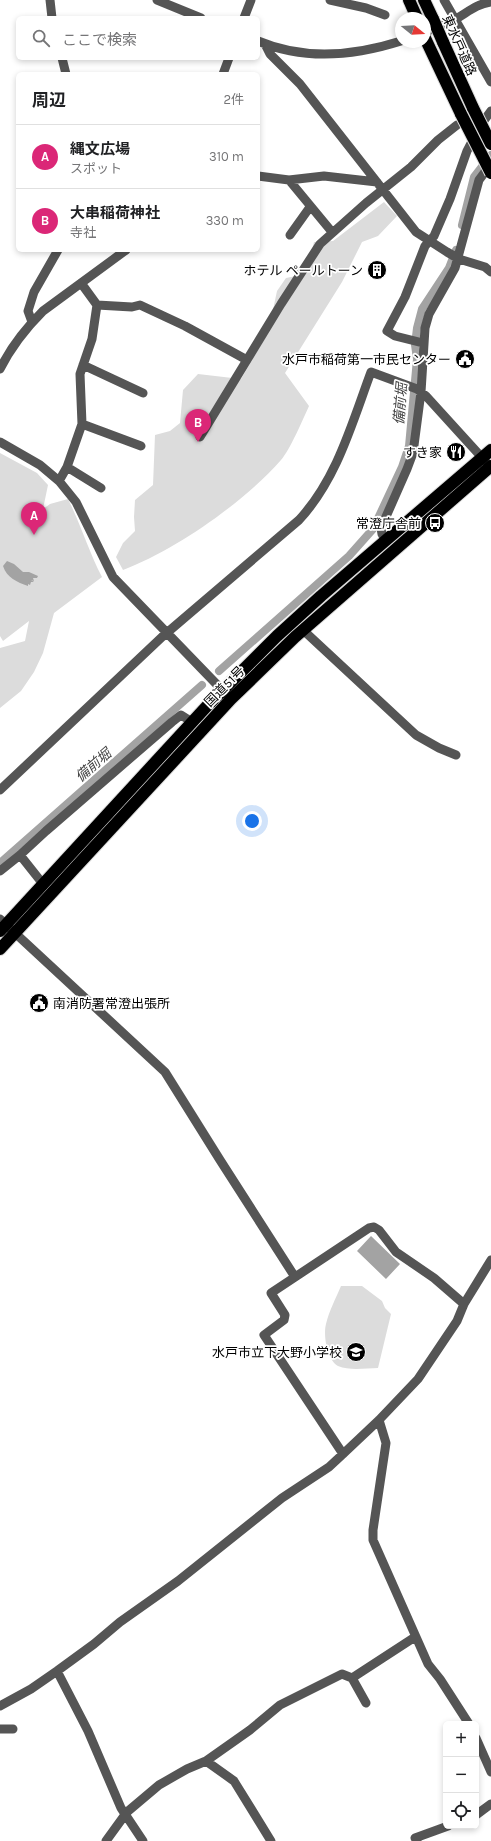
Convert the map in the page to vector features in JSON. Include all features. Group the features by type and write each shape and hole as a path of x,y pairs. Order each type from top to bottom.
{"highway":[{"path":"409,0 414,12"},
{"name":"東水戸道路","path":"424,0 491,144"},
{"path":"429,48 459,120 487,161 491,173"},
{"path":"487,161 491,184"},
{"name":"国道51号","path":"0,949 227,695 320,596 386,540 489,462"},
{"name":"国道51号","path":"2,925 43,884 192,722 227,695 304,630 489,462"}],"street":[{"path":"50,0 52,16"},
{"path":"157,0 196,16"},
{"path":"245,16 251,0"},
{"path":"330,0 366,8 385,15"},
{"path":"444,0 491,82"},
{"path":"431,30 455,20 464,13 483,3 491,2"},
{"path":"262,43 293,51 317,55 339,54 378,48 395,43"},
{"path":"262,43 270,54 300,84 416,232 458,258 485,267 491,272"},
{"path":"62,60 66,72"},
{"path":"224,72 228,60"},
{"path":"417,341 395,336 387,331 405,297 425,246 431,242 450,199 466,151 480,126 491,112"},
{"path":"200,437 280,304 320,244 383,189 412,167 459,120"},
{"path":"386,540 382,534 381,528 413,453 417,341 429,314 455,268 479,180 487,161"},
{"path":"260,176 288,180 324,176 377,182"},
{"path":"288,180 299,191 310,207 332,232"},
{"path":"290,235 310,207"},
{"path":"32,322 28,311 34,292 57,252"},
{"path":"0,369 11,350 32,322 123,252"},
{"path":"59,481 67,467 82,424 80,374 92,339 97,305 81,283"},
{"path":"97,305 132,307 140,305 185,326 247,360"},
{"path":"83,365 143,393"},
{"path":"0,790 167,633 299,520 308,510 331,473 371,372 415,389 431,401 489,462"},
{"path":"82,424 141,446"},
{"path":"0,442 40,465 59,481 76,502 113,577 227,695"},
{"path":"67,467 101,488"},
{"path":"304,630 416,735 456,755"},
{"path":"0,871 181,715 192,722"},
{"path":"20,855 43,884"},
{"path":"2,925 15,933 165,1072 295,1277"},
{"path":"343,1454 264,1334 284,1320 285,1315 271,1292 369,1228 374,1227 379,1230 396,1252 434,1278 464,1304"},
{"path":"0,1706 31,1689 57,1671 94,1644 120,1622 178,1581 282,1498 329,1467 379,1420 418,1379 457,1321 464,1304 491,1260"},
{"path":"379,1420 386,1443 373,1530 373,1540 393,1582 415,1637 428,1664 440,1679 466,1721"},
{"path":"352,1678 415,1637"},
{"path":"57,1671 143,1841"},
{"path":"106,1841 128,1811 158,1786 187,1769 206,1761 250,1730 280,1705 342,1674 352,1678 366,1703"},
{"path":"0,1729 13,1729"},
{"path":"479,1745 491,1772"},
{"path":"206,1761 234,1781 271,1841"},
{"path":"479,1813 491,1804"},
{"path":"406,1841 416,1840 443,1828"}],"shaded area":[{"path":"384,202 397,216 378,236 362,242 342,282 285,373 309,406 285,455 266,476 248,492 208,523 165,550 123,570 116,557 123,543 135,531 135,500 153,485 155,435 170,431 180,423 183,390 198,374 241,379 268,333 277,291 286,278 306,274 314,242 333,241"},
{"path":"0,453 37,473 48,485 43,509 50,504 68,499 102,577 54,613 43,653 34,672 21,691 0,708 0,648 25,641 29,621 3,641 0,636"},
{"path":"7,561 14,564 23,572 29,572 38,576 37,578 33,578 34,581 31,580 34,582 31,582 30,585 28,584 28,586 16,581 7,574 3,566"},
{"path":"371,1236 400,1264 386,1279 357,1251"},
{"path":"341,1286 362,1286 382,1301 385,1308 391,1314 378,1368 343,1368 334,1363 331,1358 327,1347 325,1329 331,1309"}],"waterway":[{"name":"備前堀","path":"462,225 474,177 491,155"},
{"name":"備前堀","path":"219,671 349,556 373,529 402,467 409,446 417,359 415,345 417,328 422,309 449,268 456,250"},
{"name":"備前堀","path":"0,863 202,685"}],"place":[{"name":"ホテル ペールトーン","path":"377,270"},
{"name":"水戸市稲荷第一市民センター","path":"465,359"},
{"name":"大串稲荷神社","path":"198,442"},
{"name":"すき家","path":"456,452"},
{"name":"常澄庁舎前","path":"435,523"},
{"name":"縄文広場","path":"34,535"},
{"name":"南消防署常澄出張所","path":"39,1003"},
{"name":"水戸市立下大野小学校","path":"356,1352"}]}
